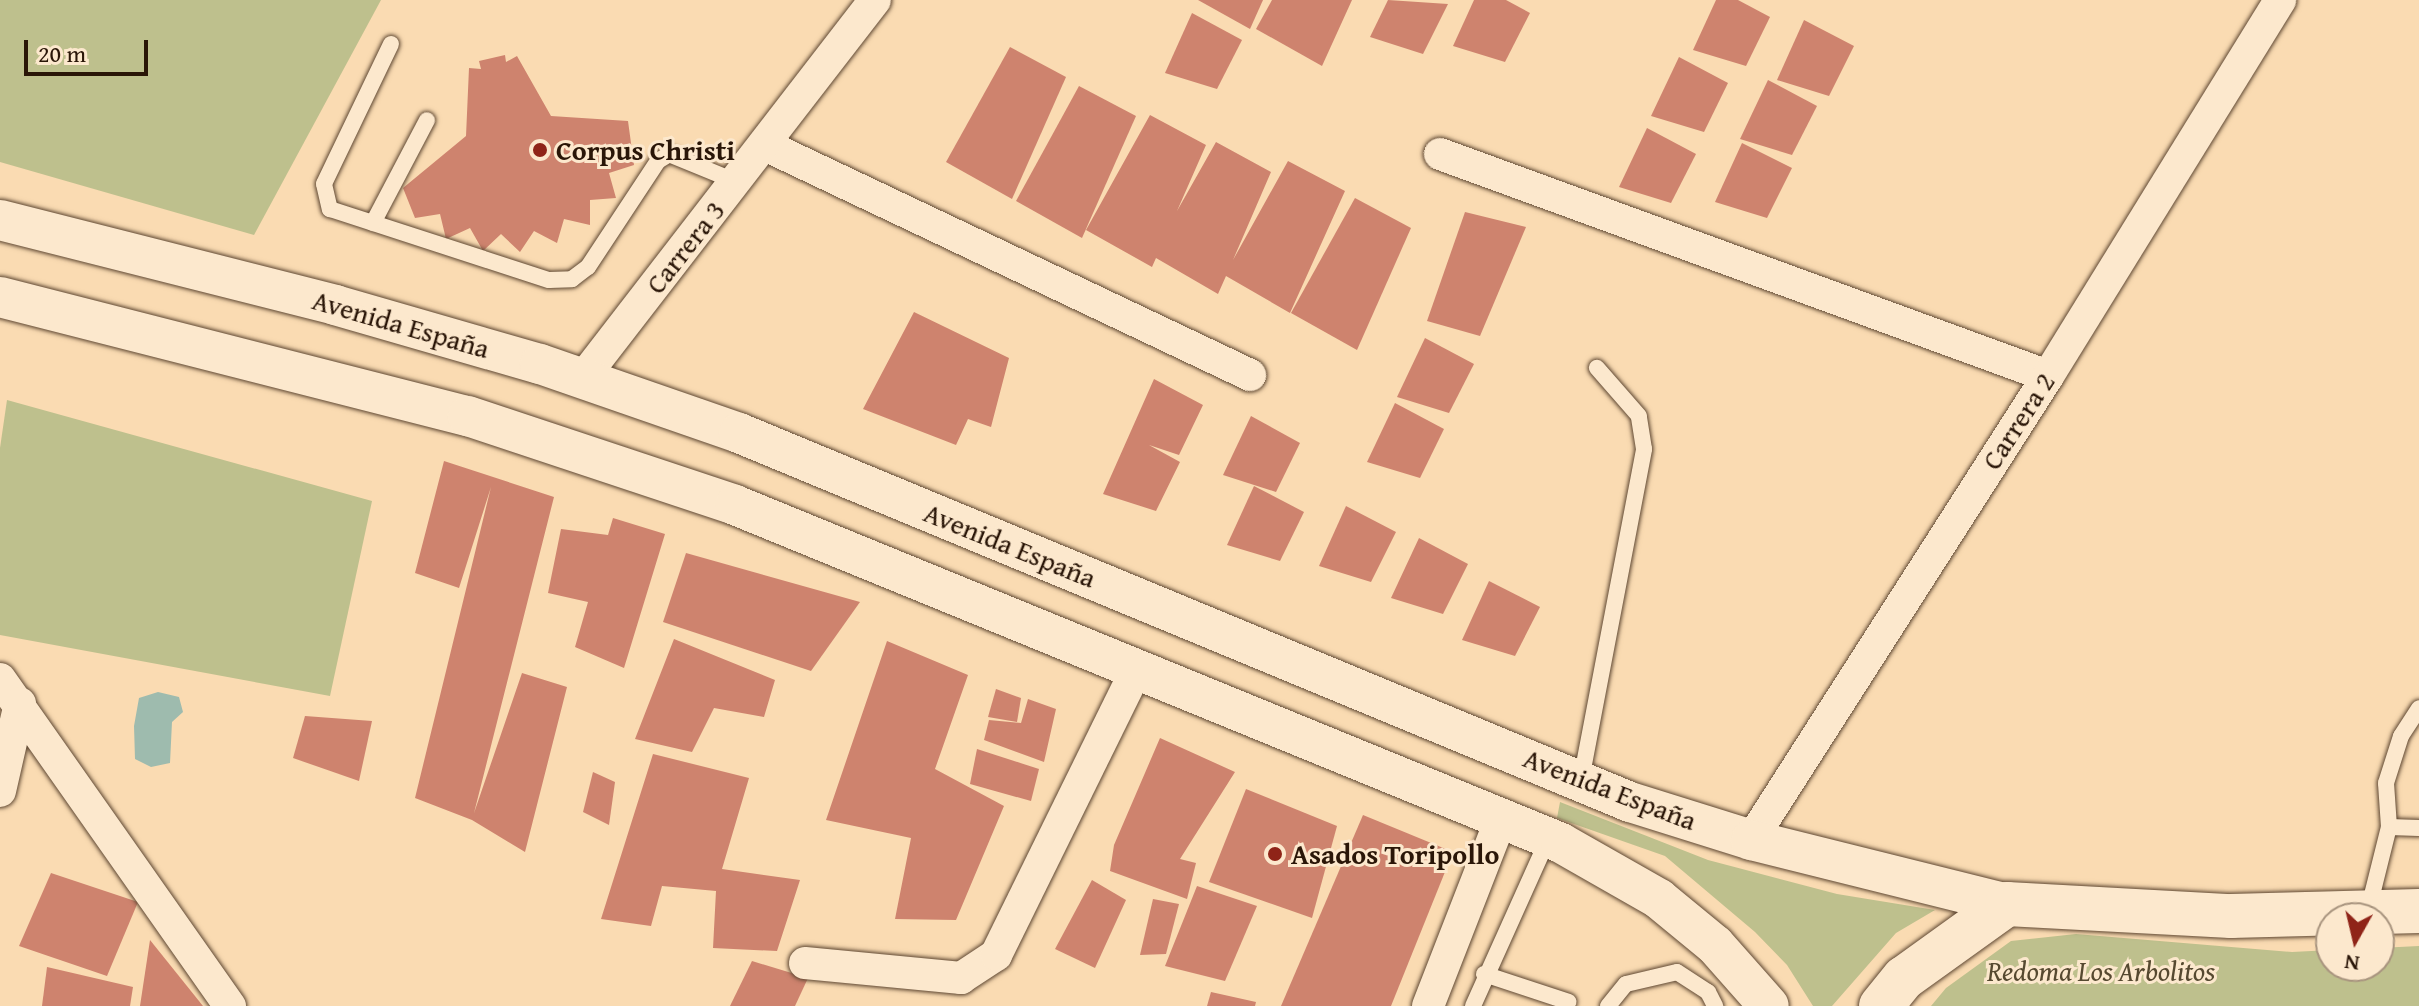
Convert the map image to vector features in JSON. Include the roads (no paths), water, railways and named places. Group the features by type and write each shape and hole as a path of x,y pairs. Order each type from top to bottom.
{"main road":[{"path":"1881,1006 1904,978 2007,904 2231,916 2315,914"},
{"path":"2395,912 2419,911"}],"street":[{"name":"Carrera 3","path":"582,379 875,0"},
{"name":"Carrera 2","path":"1751,840 2048,376 2280,0"},
{"path":"765,145 1250,375"},
{"path":"1440,154 2048,376"},
{"name":"Avenida España","path":"0,220 335,305 582,379 739,433 1630,802 1751,840 2007,904"},
{"path":"0,297 483,420 735,505 1549,837 1659,899 1715,945 1769,1006"},
{"path":"805,963 961,978 996,955 1137,669"},
{"path":"0,791 10,691"},
{"path":"10,691 230,1006"},
{"path":"1428,1006 1502,816"}],"lane":[{"path":"391,44 324,184 330,209 549,280 572,279 588,267 658,161 681,156 737,182"},
{"path":"373,223 427,120"},
{"path":"1581,780 1644,449 1639,416 1597,368"},
{"path":"2371,902 2389,827 2386,783 2401,736 2419,708"},
{"path":"2389,827 2419,828"},
{"path":"1473,1006 1484,974 1549,837"},
{"path":"1608,1006 1626,984 1677,972 1708,992 1715,1006"},
{"path":"1484,974 1569,1002"}],"place":[{"name":"Corpus Christi","path":"540,150"},
{"name":"Asados Toripollo","path":"1275,854"}],"park label":[{"name":"Redoma Los Arbolitos","path":"2101,971"}]}
